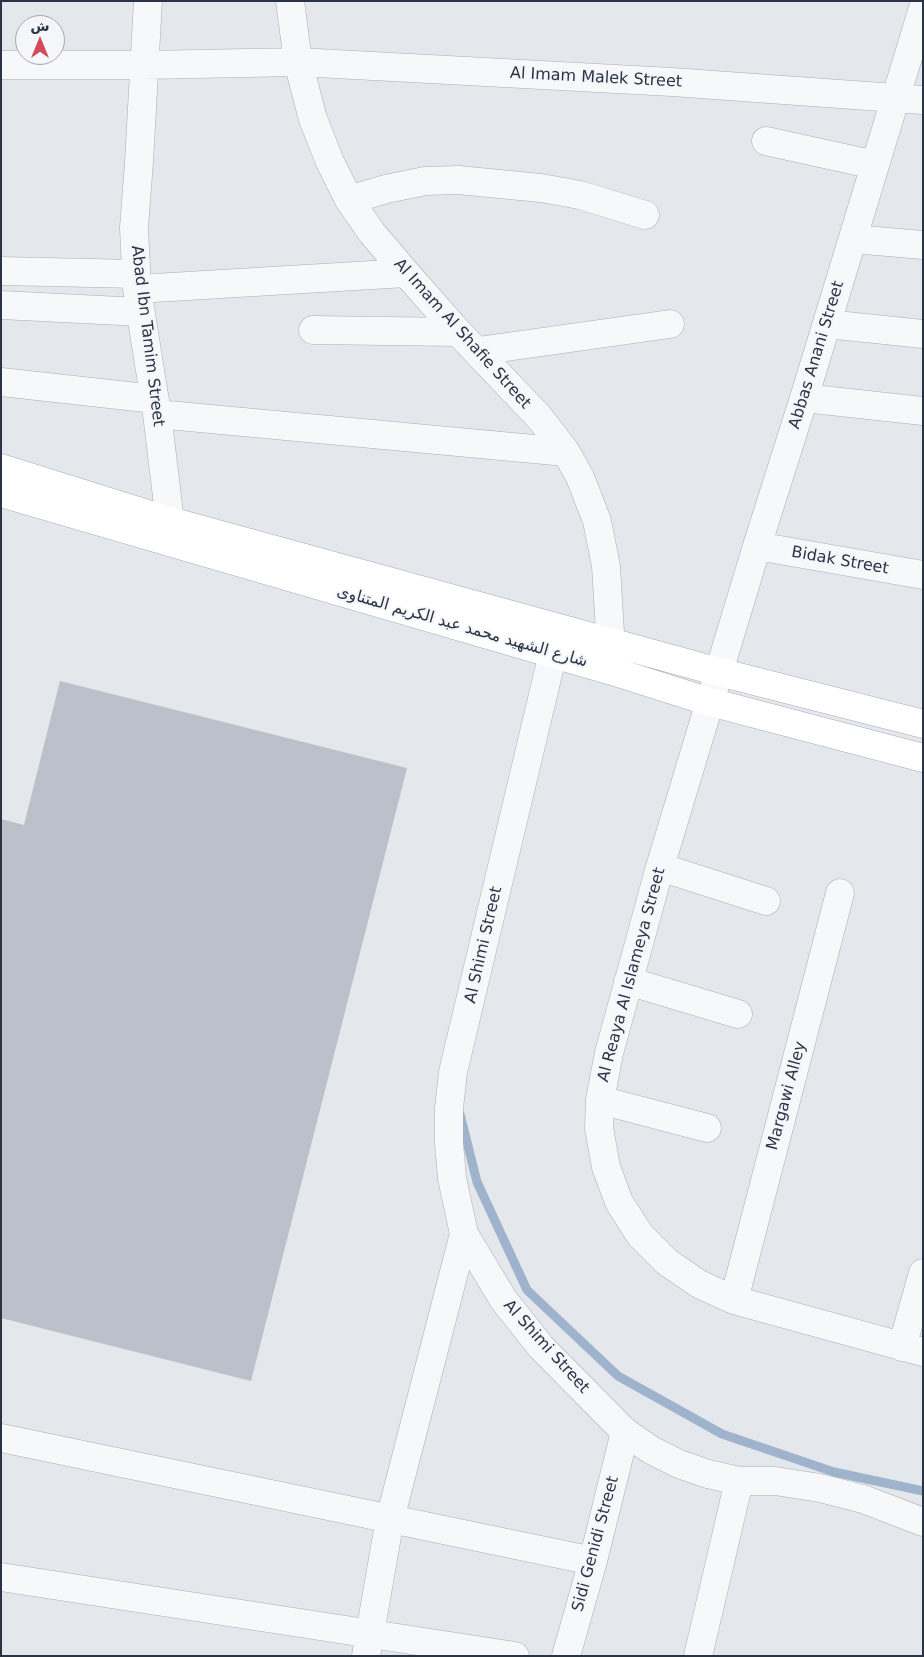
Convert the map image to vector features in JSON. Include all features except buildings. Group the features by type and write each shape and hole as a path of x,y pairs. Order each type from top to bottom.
{"main road":[{"name":"شارع الشهيد محمد عبد الكريم المتناوى","path":"1,468 54,497 556,641 611,643 923,724"},
{"name":"شارع الشهيد محمد عبد الكريم المتناوى","path":"1,493 54,497 170,521 556,641 612,671 710,702 923,758"}],"street":[{"name":"Abad Ibn Tamim Street","path":"148,1 134,228 138,292 156,407 170,521"},
{"name":"Al Imam Al Shafie Street","path":"290,1 298,62 313,119 330,162 349,200 372,233 406,273 458,332 539,417 566,452 580,477 597,521 606,566 612,671"},
{"name":"Abbas Anani Street","path":"710,702 756,546 827,324 923,8"},
{"name":"Al Imam Malek Street","path":"1,65 298,62 672,82 923,100"},
{"path":"766,141 875,165"},
{"path":"349,200 386,189 425,181 458,180 560,191 580,195 645,215"},
{"path":"852,239 923,245"},
{"path":"1,272 138,292"},
{"path":"1,305 138,292 406,273"},
{"path":"478,351 670,324"},
{"path":"827,324 923,334"},
{"path":"313,330 458,332"},
{"path":"1,382 156,407 566,452"},
{"path":"804,398 923,411"},
{"name":"Bidak Street","path":"756,546 923,575"},
{"name":"Al Shimi Street","path":"556,641 453,1072 449,1108 449,1143 452,1178 464,1234 503,1299 541,1347 626,1432 651,1450 679,1464 708,1474 739,1481 775,1481 820,1488 863,1499 923,1522"},
{"name":"Al Reaya Al Islameya Street","path":"710,702 660,868 609,1053 600,1100 599,1128 606,1167 619,1202 640,1235 667,1262 698,1284 734,1300 912,1350"},
{"path":"660,868 766,901"},
{"name":"Margawi Alley","path":"734,1300 840,893"},
{"path":"628,981 738,1014"},
{"path":"600,1100 707,1128"},
{"path":"368,1644 390,1519 464,1234"},
{"path":"912,1350 923,1273"},
{"name":"Sidi Genidi Street","path":"566,1656 593,1561 626,1432"},
{"path":"1,1438 593,1561"},
{"path":"698,1656 739,1481"},
{"path":"1,1577 368,1644 515,1656"}],"waterway":[{"path":"460,1114 477,1182 527,1290 618,1376 722,1434 834,1472 923,1491"}]}
